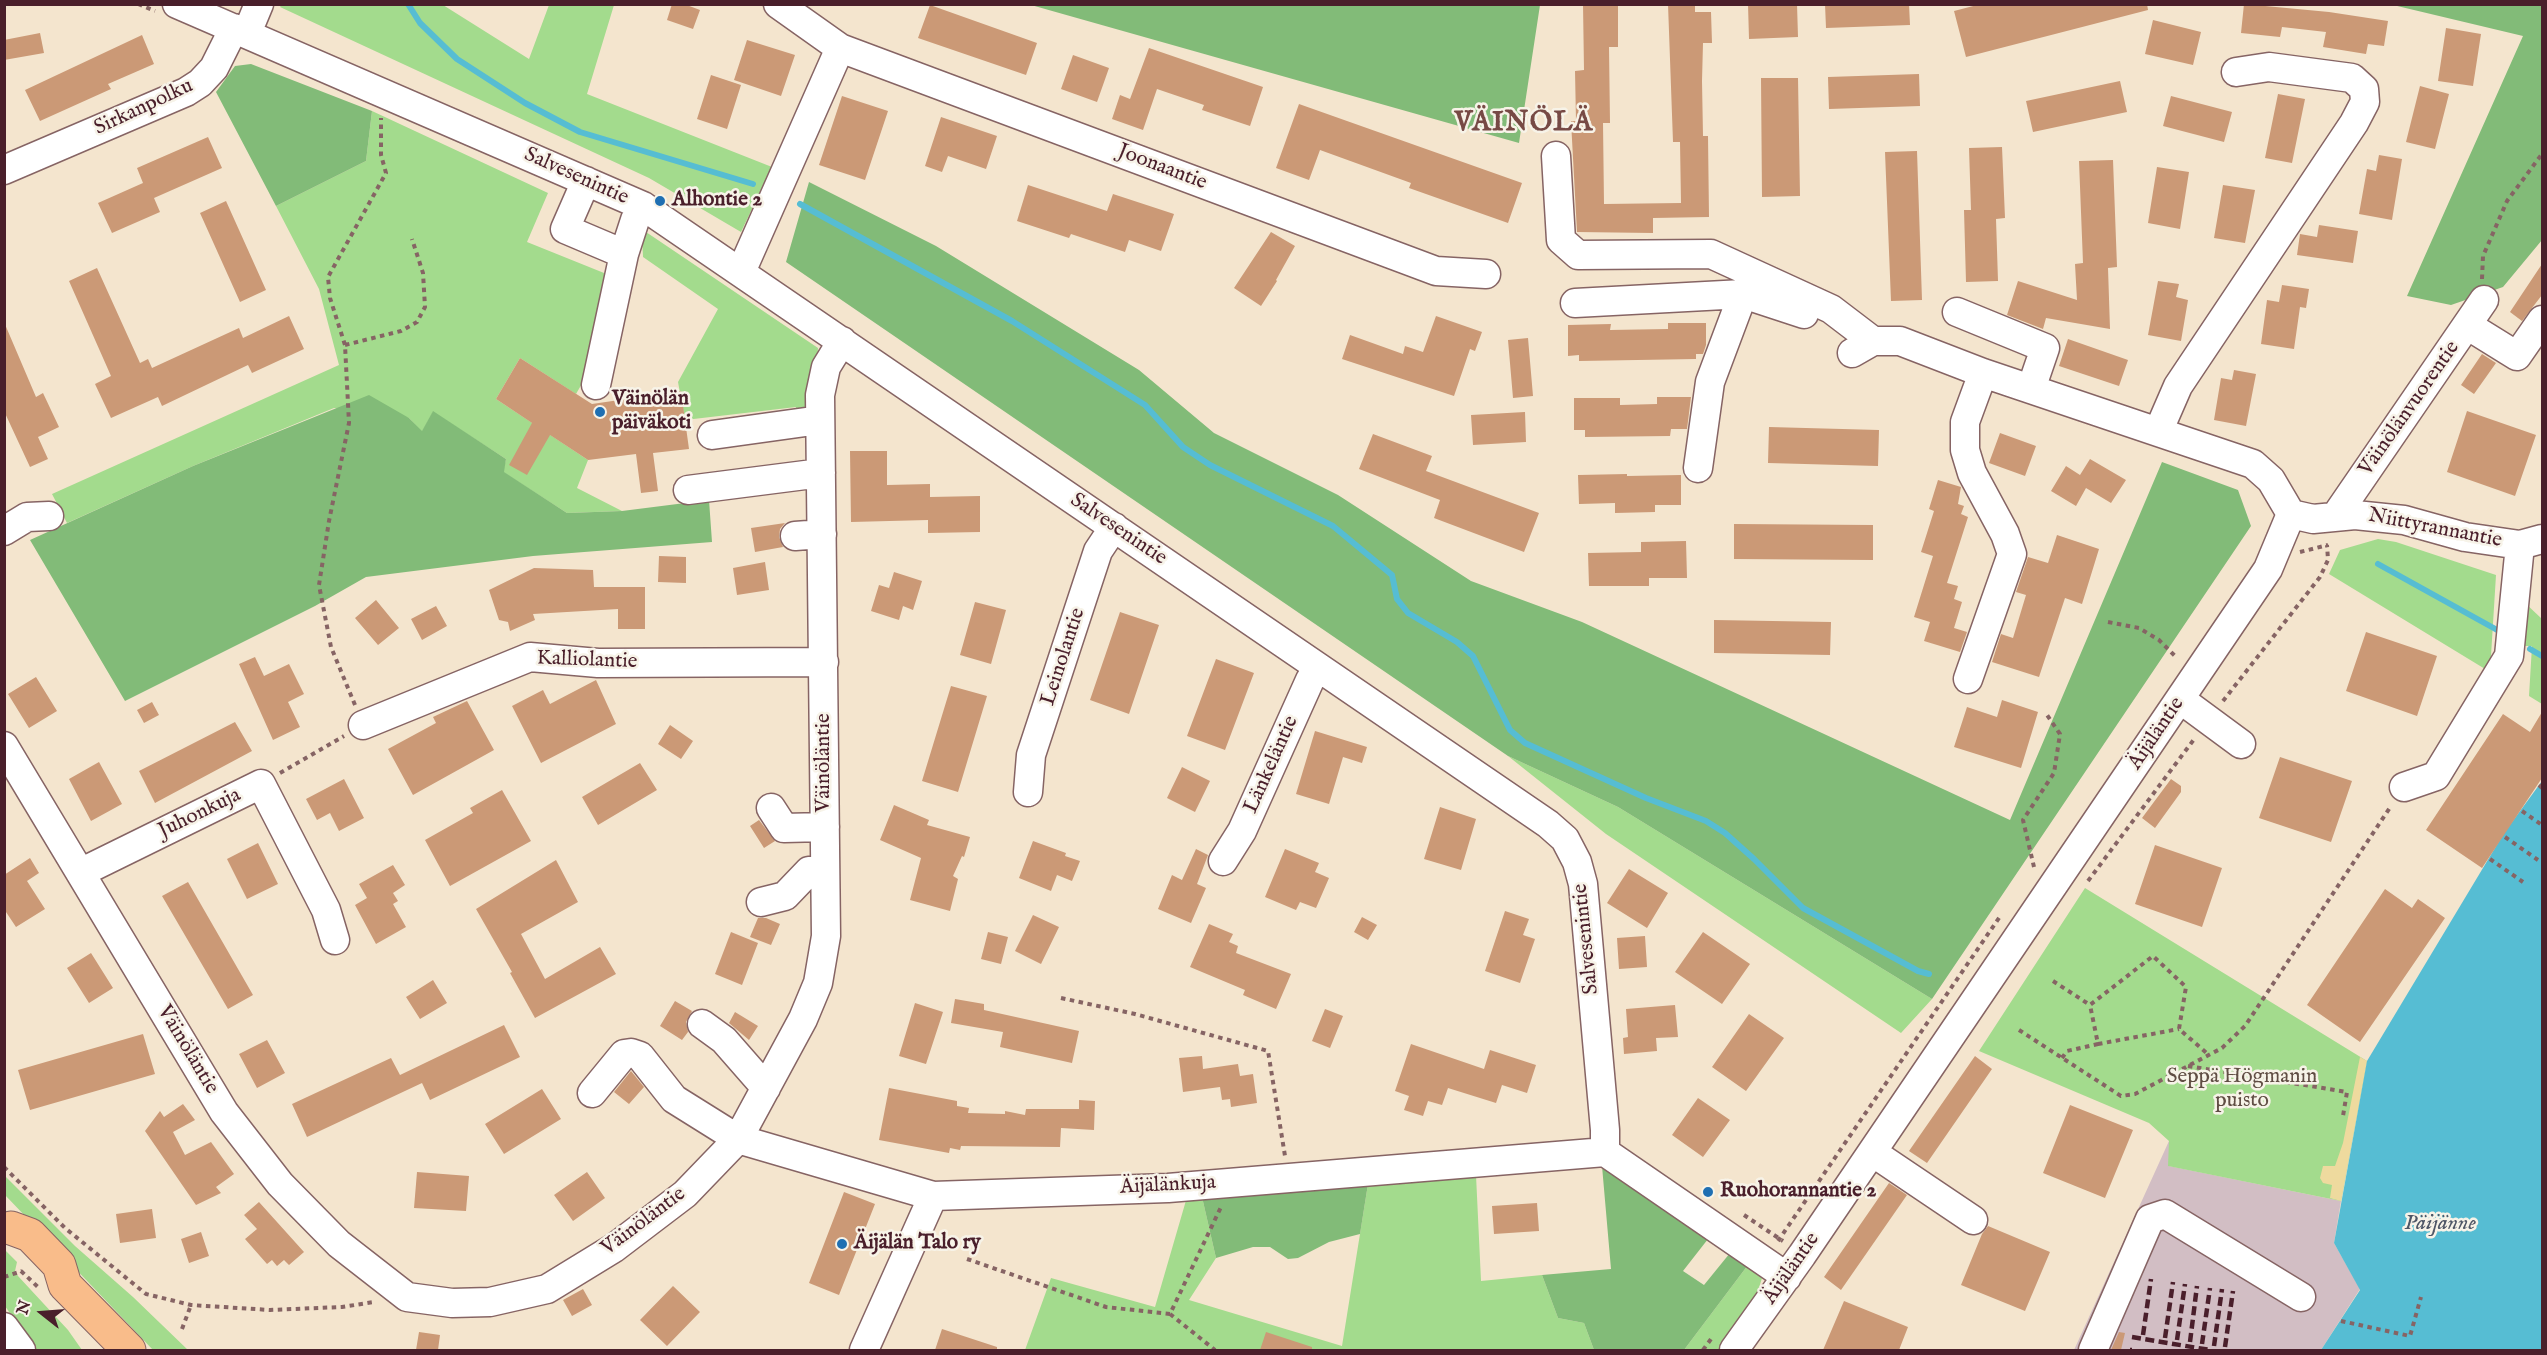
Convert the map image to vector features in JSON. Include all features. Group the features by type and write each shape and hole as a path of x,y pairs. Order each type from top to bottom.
{"main road":[{"path":"8,1224 17,1247 46,1278 65,1285 129,1350"}],"street":[{"name":"Salvesenintie","path":"177,4 643,206 1548,824 1565,839 1577,862 1583,884 1605,1152"},
{"name":"Sirkanpolku","path":"4,170 186,92 200,83 214,68 259,4"},
{"name":"Joonaantie","path":"778,4 840,48 1436,271 1486,274"},
{"path":"741,272 840,48"},
{"path":"2158,432 2178,386 2354,123 2365,102 2364,89 2352,78 2269,67 2236,72"},
{"path":"1556,156 1561,240 1578,255 1711,254 1831,309 1864,346"},
{"path":"586,181 565,229 624,254"},
{"path":"596,385 624,254 635,220 643,206"},
{"path":"1575,303 1743,294 1826,321 1864,346 1900,341 1983,373 2253,464 2271,480 2291,514"},
{"path":"1698,468 1710,382 1743,294"},
{"name":"Väinölänvuorentie","path":"2336,529 2484,300"},
{"path":"1957,312 2045,348 2031,389"},
{"path":"2468,325 2517,356 2542,320"},
{"name":"Väinöläntie","path":"4,746 82,872 224,1112 280,1184 339,1244 407,1297 452,1303 490,1302 547,1289 614,1248 685,1194 738,1139 803,1019 818,983 826,936 824,662 808,535 821,473 820,395 826,367 842,341"},
{"path":"1968,678 2012,554 2005,534 1972,473 1965,450 1965,422 1983,373"},
{"path":"712,435 820,420"},
{"path":"688,490 821,473"},
{"name":"Niittyrannantie","path":"2291,514 2313,519 2336,529 2355,514 2404,520 2465,537 2531,542"},
{"name":"Äijäläntie","path":"1725,1342 1783,1258 1872,1152 2268,569 2279,549 2291,514"},
{"path":"4,531 27,517 49,516"},
{"name":"Leinolantie","path":"1028,792 1031,754 1098,552 1114,527"},
{"path":"2404,787 2436,776 2510,656 2531,542"},
{"name":"Kalliolantie","path":"363,725 530,657 598,663 824,662"},
{"name":"Länkeläntie","path":"1223,861 1242,831 1318,667"},
{"path":"2180,699 2241,744"},
{"name":"Juhonkuja","path":"82,872 261,784 326,910 335,940"},
{"path":"771,808 784,828 825,827"},
{"path":"761,902 785,896 809,872 825,870"},
{"path":"702,1024 724,1040 766,1089"},
{"name":"Äijälänkuja","path":"592,1093 624,1054 631,1053 640,1056 674,1098 738,1139 933,1196 1168,1188 1605,1152"},
{"path":"1605,1152 1783,1258"},
{"path":"1872,1152 1973,1220"},
{"path":"864,1350 933,1196"},
{"path":"2092,1350 2150,1219 2165,1214 2301,1297"},
{"path":"4,1327 21,1350"}],"path":[{"path":"261,784 363,725 331,647 319,585 329,521 349,423 345,345 330,298 328,277 386,173 381,155 382,107"},
{"path":"2484,300 2483,256 2507,201 2542,154"},
{"path":"345,345 401,330 417,322 425,307 423,273 412,238"},
{"path":"2083,887 2320,577 2328,560 2327,545 2336,529"},
{"path":"2279,549 2295,553 2327,545"},
{"path":"2108,622 2139,628 2159,640 2177,658"},
{"path":"2171,667 2184,648"},
{"path":"2034,867 2023,820 2054,772 2060,734 2047,715"},
{"path":"2019,1030 2121,1096 2134,1094 2222,1048 2245,1026 2404,787"},
{"path":"2522,811 2542,825"},
{"path":"2505,837 2538,860"},
{"path":"2027,877 2040,858"},
{"path":"2490,859 2523,882"},
{"path":"1783,1258 2007,906"},
{"path":"2090,1005 2154,956 2186,987 2179,1029"},
{"path":"2053,981 2090,1005 2098,1044"},
{"path":"1061,998 1136,1014 1268,1051 1288,1178"},
{"path":"2179,1029 2209,1055"},
{"path":"2062,1058 2067,1051 2179,1029"},
{"path":"2187,1066 2347,1092 2343,1116"},
{"path":"4,1167 65,1228 146,1294 191,1305 270,1310 342,1307 407,1297"},
{"path":"1170,1314 1234,1182"},
{"path":"967,1260 1106,1307 1170,1314 1215,1350"},
{"path":"4,1277 21,1271"},
{"path":"2341,1321 2410,1336 2421,1297"},
{"path":"182,1329 191,1305"},
{"path":"1703,1350 1725,1342"}],"shaded area":[{"path":"2169,1141 2169,1166 2341,1201 2334,1243 2360,1289 2321,1350 2074,1350"}],"green space":[{"path":"282,4 443,5 529,59 549,5 614,5 587,94 772,167 741,232 649,178 280,7"},
{"path":"1031,5 1540,5 1519,143"},
{"path":"2393,5 2542,5 2542,240 2503,287 2451,305 2407,296 2523,36"},
{"path":"251,64 372,111 366,161 276,206 216,92 235,66"},
{"path":"372,111 548,193 527,242 609,275 588,373 576,394 520,358 496,399 588,460 577,488 622,511 567,513 503,472 506,459 433,412 422,432 409,418 334,408 193,466 67,523 52,494 339,365 319,289 276,206 366,161"},
{"path":"809,182 936,246 1139,370 1214,433 1338,495 1471,581 1582,622 2010,820 2162,462 2238,490 2251,526 1932,999 1618,807 1508,756 786,262"},
{"path":"646,232 818,348 814,411 796,413 796,407 685,420 678,382 718,309 643,257 642,237"},
{"path":"369,395 409,418 422,431 433,411 506,459 504,472 567,513 622,511 709,500 712,542 533,556 366,577 315,606 125,701 30,540 193,466"},
{"path":"2378,539 2396,542 2496,575 2490,672 2329,574 2340,550"},
{"path":"2524,602 2542,619 2542,704 2529,696 2532,646 2519,646"},
{"path":"1508,756 1618,807 1932,999 1901,1033 1606,834"},
{"name":"Seppä Högmanin puisto","path":"2085,888 2367,1061 2341,1201 2168,1166 2169,1141 2149,1123 1979,1051"},
{"path":"1602,1166 1708,1239 1683,1271 1704,1285 1730,1253 1748,1265 1684,1350 1594,1350 1584,1323 1558,1318 1542,1275 1611,1269"},
{"path":"4,1175 75,1246 188,1350 153,1350 5,1195"},
{"path":"1476,1175 1481,1281 1542,1275 1558,1318 1584,1323 1594,1350 1025,1350 1051,1278 1155,1307 1187,1197 1202,1197 1216,1258 1189,1300 1342,1346 1368,1184"},
{"path":"1368,1184 1360,1234 1329,1242 1298,1258 1288,1259 1270,1247 1253,1247 1216,1258 1202,1197"},
{"path":"4,1249 17,1262 15,1271 18,1276 68,1330 82,1350 35,1350 5,1306"},
{"path":"1748,1265 1762,1278 1754,1304 1722,1350 1684,1350"}],"sand":[{"path":"2360,1057 2367,1061 2341,1201 2330,1198 2332,1185 2323,1183 2320,1178 2323,1166 2335,1166 2343,1143"}],"water":[{"name":"Päijänne","path":"2542,781 2542,1350 2321,1350 2360,1290 2334,1243 2367,1061 2504,833"}],"building":[{"path":"672,4 684,4 700,10 693,29 667,20"},
{"path":"1583,4 1618,4 1618,47 1609,47 1610,123 1603,123 1604,204 1681,203 1680,142 1673,142 1668,4 1695,4 1695,12 1711,12 1712,43 1703,43 1702,81 1703,136 1708,136 1709,217 1653,218 1653,233 1577,232 1571,121 1576,121 1575,71 1584,70"},
{"path":"1748,4 1797,4 1798,37 1749,39"},
{"path":"1825,4 1909,4 1910,25 1826,28"},
{"path":"1981,4 2147,4 2148,10 1966,57 1954,11"},
{"path":"2244,4 2329,12 2388,21 2384,46 2368,44 2366,54 2323,47 2326,32 2282,27 2280,37 2241,33"},
{"path":"930,5 1037,43 1026,75 918,38"},
{"path":"2153,20 2201,32 2193,65 2145,54"},
{"path":"2446,28 2481,34 2473,86 2438,81"},
{"path":"40,33 44,53 4,60 4,40"},
{"path":"142,35 154,64 108,84 111,89 40,121 25,90"},
{"path":"747,40 795,55 781,96 734,80"},
{"path":"1149,48 1263,87 1250,126 1202,110 1204,105 1157,89 1143,130 1112,119 1120,95 1130,99"},
{"path":"1073,55 1109,68 1097,102 1061,89"},
{"path":"1919,74 1920,106 1829,109 1828,77"},
{"path":"711,75 741,85 727,129 697,119"},
{"path":"1761,78 1798,78 1800,196 1762,197"},
{"path":"2120,81 2127,112 2033,132 2026,101"},
{"path":"2420,86 2449,94 2435,149 2406,142"},
{"path":"2278,94 2305,99 2292,163 2265,158"},
{"path":"842,96 888,111 865,180 819,165"},
{"path":"2171,96 2232,112 2224,142 2163,126"},
{"path":"1299,104 1522,183 1508,223 1409,188 1411,183 1320,150 1309,180 1276,168"},
{"path":"941,117 997,136 986,169 948,156 942,172 925,166"},
{"path":"208,137 222,168 154,198 160,212 112,233 98,203 143,183 137,168"},
{"path":"2002,147 2005,218 1996,219 1998,281 1966,282 1964,210 1971,210 1969,148"},
{"path":"1917,151 1922,300 1891,301 1885,152"},
{"path":"2379,155 2402,159 2392,220 2359,214 2367,169 2376,171"},
{"path":"2113,160 2117,267 2108,268 2110,329 2046,318 2043,329 2007,315 2018,281 2077,300 2075,264 2083,263 2079,161"},
{"path":"2157,167 2189,172 2180,229 2148,223"},
{"path":"1028,185 1107,211 1113,194 1174,214 1161,251 1129,240 1125,252 1071,234 1069,238 1017,221"},
{"path":"2223,185 2255,190 2245,243 2214,238"},
{"path":"226,201 266,290 240,302 200,213"},
{"path":"2319,225 2358,231 2353,263 2297,255 2300,234 2317,237"},
{"path":"1271,232 1295,246 1261,306 1234,288"},
{"path":"2542,264 2542,295 2522,321 2510,312"},
{"path":"97,268 140,363 148,359 152,368 239,328 243,338 289,316 304,349 252,373 248,365 162,406 158,397 111,418 95,384 111,376 69,281"},
{"path":"2158,281 2179,284 2176,297 2188,300 2181,341 2148,335"},
{"path":"2282,285 2309,289 2306,308 2300,307 2294,349 2261,344 2267,300 2279,302"},
{"path":"1436,316 1482,332 1475,351 1470,349 1454,396 1342,359 1350,335 1403,354 1405,346 1423,352"},
{"path":"4,322 36,397 43,393 59,427 38,437 48,459 30,467 4,411"},
{"path":"1668,323 1706,323 1706,345 1703,354 1696,354 1696,359 1579,361 1579,355 1568,356 1568,325 1611,324 1610,330 1668,329"},
{"path":"1528,338 1533,396 1513,398 1508,340"},
{"path":"2068,339 2128,360 2119,386 2059,366"},
{"path":"2482,354 2496,363 2474,394 2461,385"},
{"name":"Väinölän päiväkoti","path":"520,358 592,404 681,391 689,449 653,453 658,491 641,493 636,454 588,460 550,435 527,475 509,465 532,423 496,399"},
{"path":"2234,370 2256,374 2246,426 2214,420 2221,378 2232,380"},
{"path":"1657,397 1691,397 1687,429 1671,429 1670,436 1585,437 1585,430 1574,430 1574,398 1620,398 1620,405 1657,404"},
{"path":"2467,411 2536,435 2515,496 2447,472"},
{"path":"1525,412 1526,442 1473,445 1471,415"},
{"path":"1769,427 1879,430 1878,466 1768,463"},
{"path":"2000,433 2036,446 2025,476 1989,463"},
{"path":"1373,434 1432,456 1426,471 1539,513 1524,552 1434,518 1440,500 1359,469"},
{"path":"850,451 887,451 887,485 930,484 930,497 980,496 980,532 928,533 928,520 851,522"},
{"path":"2090,459 2126,480 2111,503 2086,488 2076,506 2051,491 2066,466 2080,475"},
{"path":"1627,474 1627,476 1681,475 1681,505 1655,505 1655,512 1615,513 1615,503 1579,504 1578,475"},
{"path":"1938,480 1961,487 1958,504 1964,506 1961,514 1968,517 1947,583 1958,586 1954,599 1962,602 1954,628 1967,632 1960,652 1924,641 1930,622 1914,617 1933,556 1921,552 1934,511 1929,509"},
{"path":"785,523 780,529 779,537 783,547 755,552 751,528"},
{"path":"1734,524 1873,525 1873,560 1734,559"},
{"path":"2057,535 2099,549 2082,604 2065,598 2039,677 1992,662 2001,634 2013,638 2026,595 2016,592 2028,557 2048,563"},
{"path":"1686,541 1687,578 1649,578 1649,586 1589,586 1588,553 1641,552 1641,542"},
{"path":"659,556 686,557 686,583 658,582"},
{"path":"765,562 769,590 737,595 733,568"},
{"path":"534,568 593,570 594,587 645,587 645,629 618,629 618,609 533,614 535,620 510,631 508,622 499,620 489,590"},
{"path":"894,572 922,581 913,610 903,606 899,620 871,611 879,585 889,588"},
{"path":"376,600 399,628 378,645 355,618"},
{"path":"975,602 1006,610 991,664 960,655"},
{"path":"436,606 447,626 422,640 411,619"},
{"path":"1120,612 1159,625 1129,714 1090,700"},
{"path":"1714,620 1831,622 1830,655 1714,653"},
{"path":"2366,632 2437,656 2417,716 2346,691"},
{"path":"255,657 264,676 289,664 304,694 288,702 300,727 273,740 239,664"},
{"path":"1216,659 1254,673 1225,750 1187,736"},
{"path":"36,677 57,711 29,728 8,694"},
{"path":"596,680 616,724 541,763 512,706 543,690 550,704"},
{"path":"951,686 987,696 958,792 922,781"},
{"path":"2002,700 2038,712 2021,768 1954,747 1967,707 1997,717"},
{"path":"467,701 494,750 413,795 388,749 436,723 433,717"},
{"path":"152,702 159,715 144,723 137,710"},
{"path":"2542,712 2542,778 2482,868 2426,830 2503,714 2530,732"},
{"path":"235,722 252,751 155,803 139,771"},
{"path":"670,725 693,741 681,759 658,744"},
{"path":"1315,731 1367,747 1362,763 1343,757 1329,804 1296,794"},
{"path":"2280,757 2352,781 2331,842 2259,818"},
{"path":"99,762 122,804 91,821 69,779"},
{"path":"640,763 657,790 598,825 582,797"},
{"path":"1182,767 1210,781 1195,812 1167,798"},
{"path":"344,779 364,818 339,831 330,813 317,820 306,799"},
{"path":"2171,779 2181,786 2181,792 2155,828 2142,818"},
{"path":"502,790 531,841 450,886 425,840 473,813 470,808"},
{"path":"894,805 929,820 927,825 970,837 964,857 962,856 953,876 958,879 950,911 910,900 921,858 880,840"},
{"path":"1440,807 1476,819 1461,870 1424,859"},
{"path":"759,820 775,841 764,848 750,826"},
{"path":"1033,841 1066,853 1065,856 1080,861 1072,881 1057,875 1051,891 1019,878"},
{"path":"258,843 278,884 247,899 227,859"},
{"path":"2155,845 2222,868 2202,927 2135,904"},
{"path":"1196,849 1208,855 1197,884 1206,888 1191,923 1158,909 1172,875 1182,880"},
{"path":"1285,849 1319,863 1315,872 1329,878 1316,908 1300,902 1296,910 1265,897"},
{"path":"30,858 39,873 27,881 45,909 16,927 4,909 4,875"},
{"path":"556,860 578,902 521,934 545,979 600,947 616,974 535,1018 476,909"},
{"path":"393,865 405,885 393,893 398,901 393,904 406,927 376,944 355,905 367,898 359,884"},
{"path":"1629,869 1668,893 1647,928 1607,903"},
{"path":"188,882 253,995 228,1009 162,896"},
{"path":"2385,889 2412,908 2418,899 2445,918 2360,1042 2307,1005"},
{"path":"1505,911 1529,919 1523,935 1535,939 1520,983 1485,971"},
{"path":"1033,915 1059,927 1041,964 1015,951"},
{"path":"1362,917 1377,925 1368,940 1354,932"},
{"path":"758,918 766,918 780,924 771,945 750,937"},
{"path":"1209,924 1233,934 1229,942 1238,946 1236,953 1291,974 1276,1009 1243,995 1245,990 1190,967"},
{"path":"731,932 758,943 742,985 715,974"},
{"path":"988,932 1008,937 1001,964 981,959"},
{"path":"1703,932 1750,964 1722,1004 1675,972"},
{"path":"1645,936 1647,967 1619,969 1617,938"},
{"path":"91,953 113,988 89,1003 67,968"},
{"path":"433,980 447,1003 420,1019 406,997"},
{"path":"955,999 984,1004 984,1010 1079,1031 1072,1063 1000,1047 1003,1032 951,1023"},
{"path":"675,1001 692,1011 686,1022 688,1032 682,1040 660,1026"},
{"path":"915,1003 943,1012 926,1064 899,1056"},
{"path":"1675,1005 1678,1037 1656,1038 1657,1051 1624,1054 1623,1038 1628,1037 1626,1009"},
{"path":"1325,1009 1343,1016 1330,1048 1312,1041"},
{"path":"735,1012 758,1026 749,1040 729,1023"},
{"path":"1749,1014 1784,1038 1746,1091 1712,1067"},
{"path":"504,1025 520,1057 430,1100 422,1083 307,1137 292,1104 391,1058 400,1075"},
{"path":"143,1034 155,1074 30,1110 18,1070"},
{"path":"267,1040 285,1073 257,1088 239,1054"},
{"path":"1411,1044 1484,1069 1490,1050 1536,1065 1527,1093 1502,1085 1496,1103 1448,1088 1442,1105 1428,1101 1423,1116 1404,1110 1409,1096 1395,1091"},
{"path":"1202,1056 1203,1069 1238,1064 1240,1076 1253,1074 1257,1103 1231,1107 1230,1099 1222,1100 1220,1087 1183,1092 1179,1058"},
{"path":"1975,1056 1992,1069 1927,1163 1909,1151"},
{"path":"631,1071 644,1087 629,1104 614,1092"},
{"path":"889,1088 957,1101 957,1106 969,1108 968,1113 1005,1114 1005,1111 1025,1115 1026,1109 1079,1109 1079,1100 1095,1101 1094,1130 1061,1128 1060,1147 961,1146 960,1150 950,1148 949,1153 879,1140"},
{"path":"542,1089 561,1119 504,1154 485,1124"},
{"path":"1698,1098 1730,1120 1703,1157 1672,1135"},
{"path":"183,1104 195,1120 173,1132 185,1155 211,1142 234,1174 216,1187 221,1193 196,1205 145,1131 160,1111 164,1117"},
{"path":"2070,1105 2133,1130 2105,1198 2043,1173"},
{"path":"417,1172 469,1176 466,1211 414,1208"},
{"path":"587,1172 605,1198 573,1221 554,1195"},
{"path":"1889,1183 1907,1195 1841,1290 1824,1277"},
{"name":"Äijälän Talo ry","path":"844,1192 875,1204 839,1295 809,1283"},
{"path":"259,1202 304,1252 289,1265 284,1260 277,1266 272,1260 267,1264 245,1239 257,1229 244,1215"},
{"path":"1537,1203 1539,1231 1494,1234 1492,1206"},
{"path":"152,1209 156,1238 120,1243 116,1214"},
{"path":"1988,1226 2050,1252 2025,1311 1961,1285 1982,1234"},
{"path":"201,1232 209,1256 189,1263 181,1239"},
{"path":"673,1286 700,1312 667,1346 640,1320"},
{"path":"583,1289 592,1305 572,1316 563,1300"},
{"path":"1844,1301 1908,1327 1899,1350 1823,1350"},
{"path":"942,1329 997,1347 997,1350 935,1350"},
{"path":"419,1332 440,1335 438,1350 416,1350"},
{"path":"1266,1332 1312,1347 1312,1350 1260,1350"},
{"path":"2119,1332 2125,1333 2121,1350 2111,1350"}],"waterway":[{"path":"408,4 420,23 457,59 525,103 580,132 753,184"},
{"path":"800,204 1012,321 1145,405 1183,447 1210,465 1333,526 1392,575 1397,599 1408,613 1457,642 1473,656 1510,730 1525,743 1646,798 1706,821 1725,833 1754,859 1803,908 1918,971 1929,974"},
{"path":"2378,564 2499,631"},
{"path":"2530,649 2542,656"}],"railway":[{"path":"2143,1335 2151,1279"},
{"path":"2165,1338 2173,1282"},
{"path":"2177,1340 2185,1284"},
{"path":"2190,1342 2197,1286"},
{"path":"2202,1344 2210,1288"},
{"path":"2214,1346 2222,1289"},
{"path":"2225,1347 2233,1291"},
{"path":"2132,1337 2210,1350"}],"place":[{"name":"Alhontie 2","path":"660,201"},
{"name":"Väinölän päiväkoti","path":"600,412"},
{"name":"Ruohorannantie 2","path":"1708,1192"},
{"name":"Äijälän Talo ry","path":"842,1244"}],"district":[{"name":"VÄINÖLÄ","path":"1524,124"}]}
